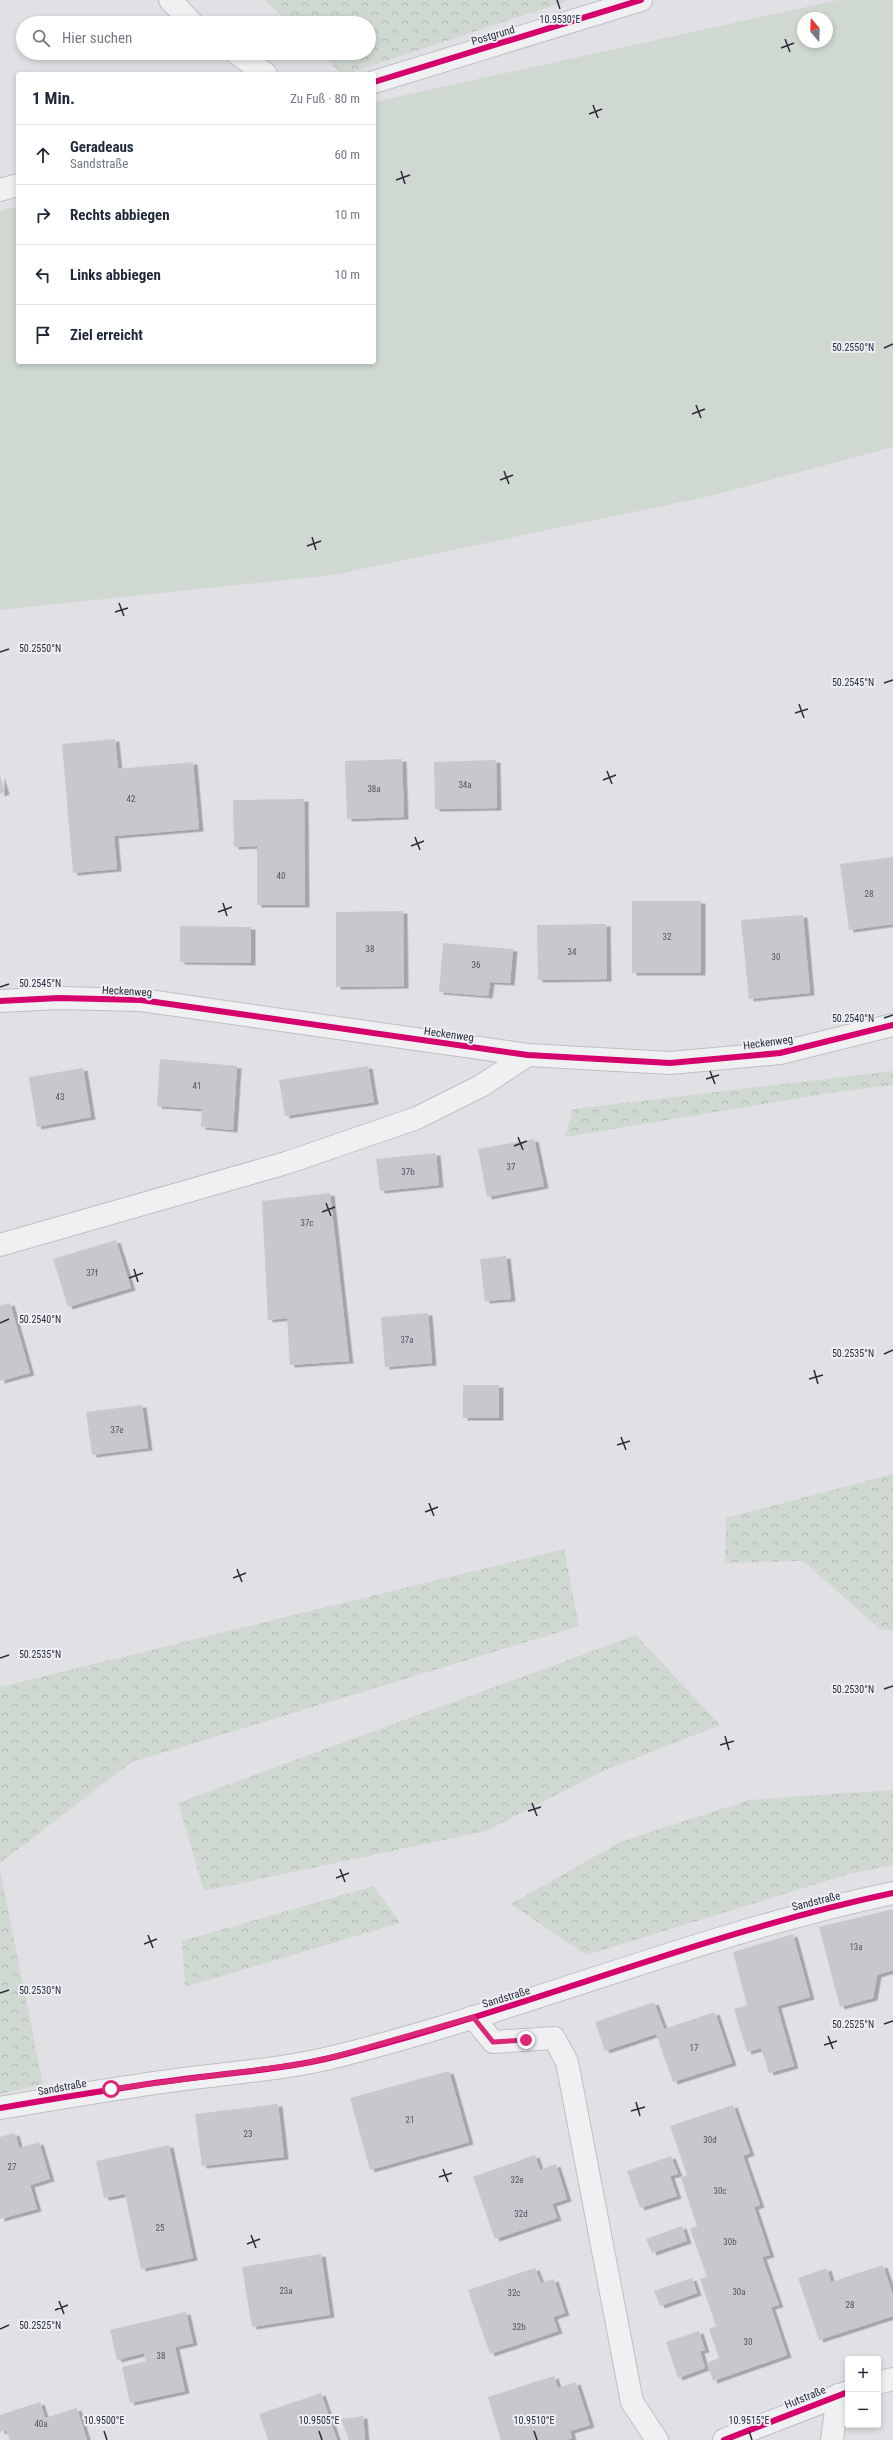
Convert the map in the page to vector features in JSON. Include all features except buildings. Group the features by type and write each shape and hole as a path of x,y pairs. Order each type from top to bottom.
{"street":[{"path":"170,0 185,16"},
{"name":"Postgrund","path":"376,81 641,0"},
{"path":"246,60 263,72"},
{"path":"0,190 16,186"},
{"name":"Heckenweg","path":"0,1002 59,998 141,1000 528,1055 670,1063 780,1053 893,1025"},
{"path":"0,1245 286,1163 417,1118 481,1086 528,1055"},
{"name":"Sandstraße","path":"0,2108 111,2089 308,2062 337,2056 473,2017 800,1915 893,1893"},
{"path":"473,2017 493,2042 554,2038 567,2062 632,2402 657,2440"},
{"path":"881,2382 893,2379"},
{"path":"832,2440 843,2394"},
{"name":"Hutstraße","path":"724,2440 843,2394"}],"green space":[{"path":"265,0 570,0 352,72 339,72 327,60 376,60 376,16 282,16"},
{"path":"838,0 893,0 893,447 710,496 333,575 0,610 0,211 16,207 16,364 376,364 376,102"},
{"path":"893,1071 893,1085 830,1093 565,1137 573,1109"},
{"path":"893,1474 893,1630 881,1630 803,1561 725,1563 726,1518"},
{"path":"564,1549 579,1626 132,1762 0,1863 0,1687"},
{"path":"636,1635 720,1725 603,1771 486,1831 204,1891 178,1803"},
{"path":"893,1790 893,1865 849,1874 586,1955 511,1904 620,1842 749,1800"},
{"path":"0,1870 43,2084 0,2094"},
{"path":"374,1886 400,1923 185,1987 182,1941"}],"cycle path":[{"path":"376,81 641,0"},
{"path":"0,1001 59,998 141,1000 528,1055 670,1063 780,1053 893,1025"},
{"path":"0,2108 192,2078 284,2067 338,2056 477,2016 753,1929 893,1893"},
{"path":"724,2440 845,2393"}],"route":[{"path":"111,2089 301,2064 337,2056 473,2017 493,2042 526,2040"}]}
